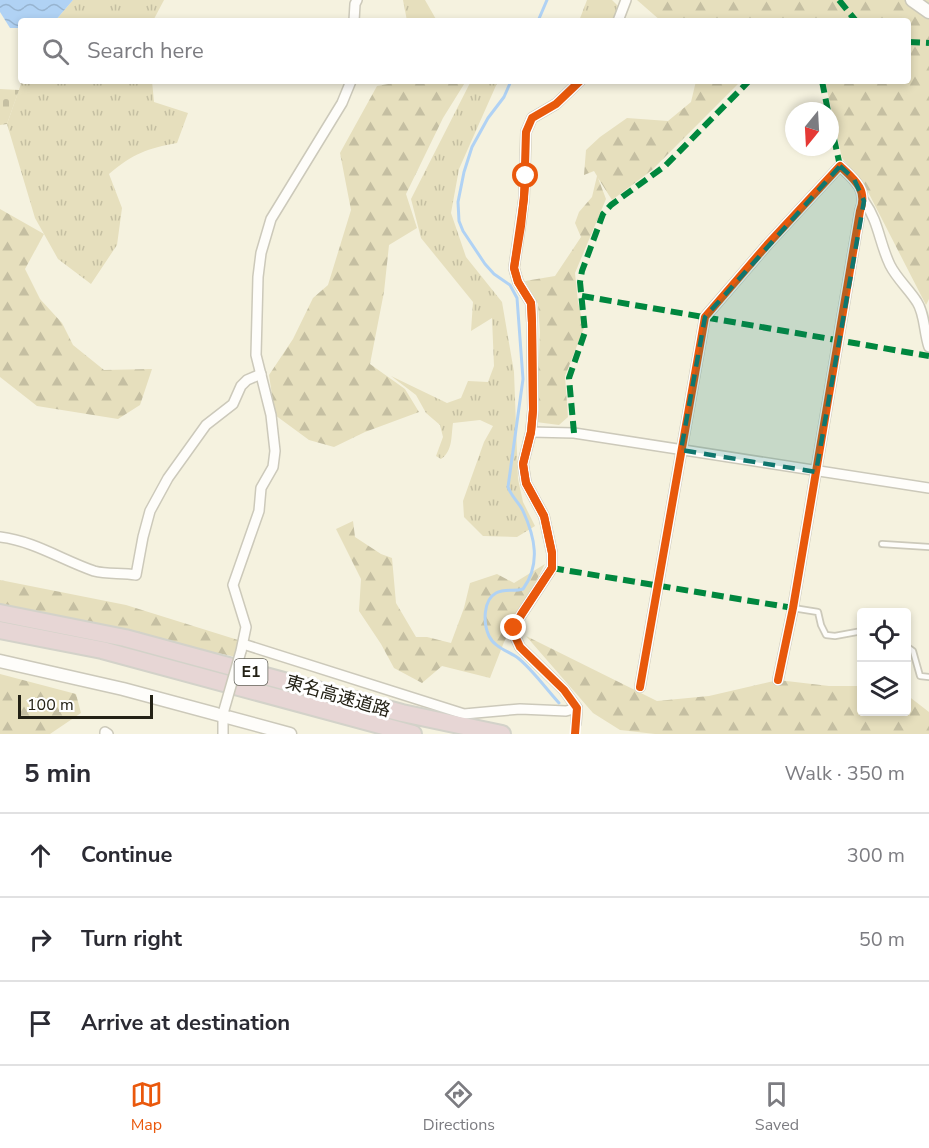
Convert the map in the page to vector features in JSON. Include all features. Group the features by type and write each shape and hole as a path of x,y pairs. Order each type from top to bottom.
{"highway":[{"name":"東名高速道路","path":"0,613 125,638 402,713 502,734"},
{"name":"東名高速道路","path":"0,630 102,650 413,734"}],"street":[{"path":"354,18 357,0"},
{"path":"619,18 626,0"},
{"path":"912,0 929,12"},
{"path":"223,734 223,712 246,627 233,585 259,511 261,488 273,467 275,451 271,415 256,355 258,277 261,253 272,219 342,103 350,84"},
{"path":"576,723 577,708 558,684 520,647 514,634 516,623 552,568 552,553 544,516 526,483 523,464 531,432 533,368 531,303 518,282 514,268 524,199 526,132 532,118 556,104 577,84"},
{"path":"640,687 705,317 774,237 840,166 854,179 873,214 889,263 899,281 917,301 929,347"},
{"path":"778,680 793,608 860,212 864,201"},
{"path":"0,537 15,539 49,551 96,571 136,575 142,537 150,511 168,478 206,425 233,404 241,386 247,380 261,374"},
{"path":"531,432 574,433 929,488"},
{"path":"242,648 464,714 520,709 566,711 577,708"},
{"path":"0,661 223,712 290,734"}],"lane":[{"path":"882,544 929,547"},
{"path":"793,608 818,612 826,635 857,633"},
{"path":"911,650 920,676 929,677"}],"highlighted area":[{"path":"840,166 854,179 864,201 816,472 681,450 705,317"}],"green space":[{"path":"73,0 164,0 155,18 58,18"},
{"path":"403,0 425,0 435,18 406,18"},
{"path":"587,0 612,0 620,8 615,18 580,18"},
{"path":"637,0 929,0 929,299 926,305 866,188 842,158 839,144 839,102 830,102 826,84 911,84 911,18 658,18"},
{"path":"21,84 152,84 154,102 188,113 177,143 141,153 125,161 109,174 122,208 117,245 91,284 58,259 35,218 7,124"},
{"path":"464,84 443,118 406,194 417,228 389,245 384,292 370,364 405,389 419,412 365,432 334,447 309,440 275,415 269,375 293,339 313,298 328,285 351,210 340,153 377,86"},
{"path":"469,84 497,84 459,169 451,213 466,257 502,302 514,372 518,479 523,502 535,526 517,537 483,536 464,517 463,501 484,442 493,426 480,420 453,423 450,448 441,459 436,456 443,437 440,425 426,413 416,395 391,376 447,403 461,398 468,381 488,382 494,366 492,318 471,331 473,302 421,238 411,199"},
{"path":"695,84 738,84 652,170 612,200 598,178 606,199 575,273 584,328 565,376 568,417 559,425 536,422 540,332 538,304 525,281 555,276 581,237 575,223 579,212 592,197 597,176 594,171 584,175 586,150 627,118 668,121 691,102"},
{"path":"0,89 19,90 7,124 0,125"},
{"path":"0,209 44,234 25,269 40,299 62,323 73,345 104,370 152,369 140,405 118,419 37,406 0,377"},
{"path":"353,521 355,537 381,554 392,558 396,603 416,637 427,637 451,643 464,608 470,583 497,574 514,583 545,564 504,642 490,678 442,666 422,683 394,668 359,611 361,579 336,529"},
{"path":"0,580 126,605 238,640 236,657 0,606"},
{"path":"526,636 657,701 709,696 778,680 829,686 857,686 857,716 911,716 911,698 929,712 929,734 655,734 620,730 593,713"},
{"path":"0,674 76,694 81,713 50,734 0,734"}],"water":[{"path":"0,0 73,0 58,18 18,18 18,28 10,28 0,12"}],"waterway":[{"path":"539,18 547,0"},
{"path":"510,84 472,147 458,202 459,221 463,231 485,264 494,274 510,285 517,298 523,379 508,487 531,531 534,560 529,580 523,589 503,591 492,596 486,606 485,619 491,640 518,658 559,703"}],"tunnel":[{"path":"575,734 576,723"}],"marked path":[{"path":"839,0 854,18"},
{"path":"911,42 929,43"},
{"path":"574,433 569,378 585,332 580,282 603,214 611,205 665,166 746,84"},
{"path":"823,84 826,102"},
{"path":"838,156 840,166"},
{"path":"582,296 929,356"},
{"path":"552,568 793,608"}],"cycle path":[{"path":"575,734 577,708 564,690 520,647 514,634 516,623 552,568 552,553 544,516 526,483 523,464 531,432 533,410 532,323 531,303 518,282 514,268 524,199 526,132 532,118 556,104 577,84"},
{"path":"640,687 705,317 840,166 859,186 862,204 793,608 778,680"}],"route":[{"path":"514,628 552,568 552,553 544,516 526,483 523,464 531,432 533,410 532,323 531,303 518,282 514,268 526,176"}]}
